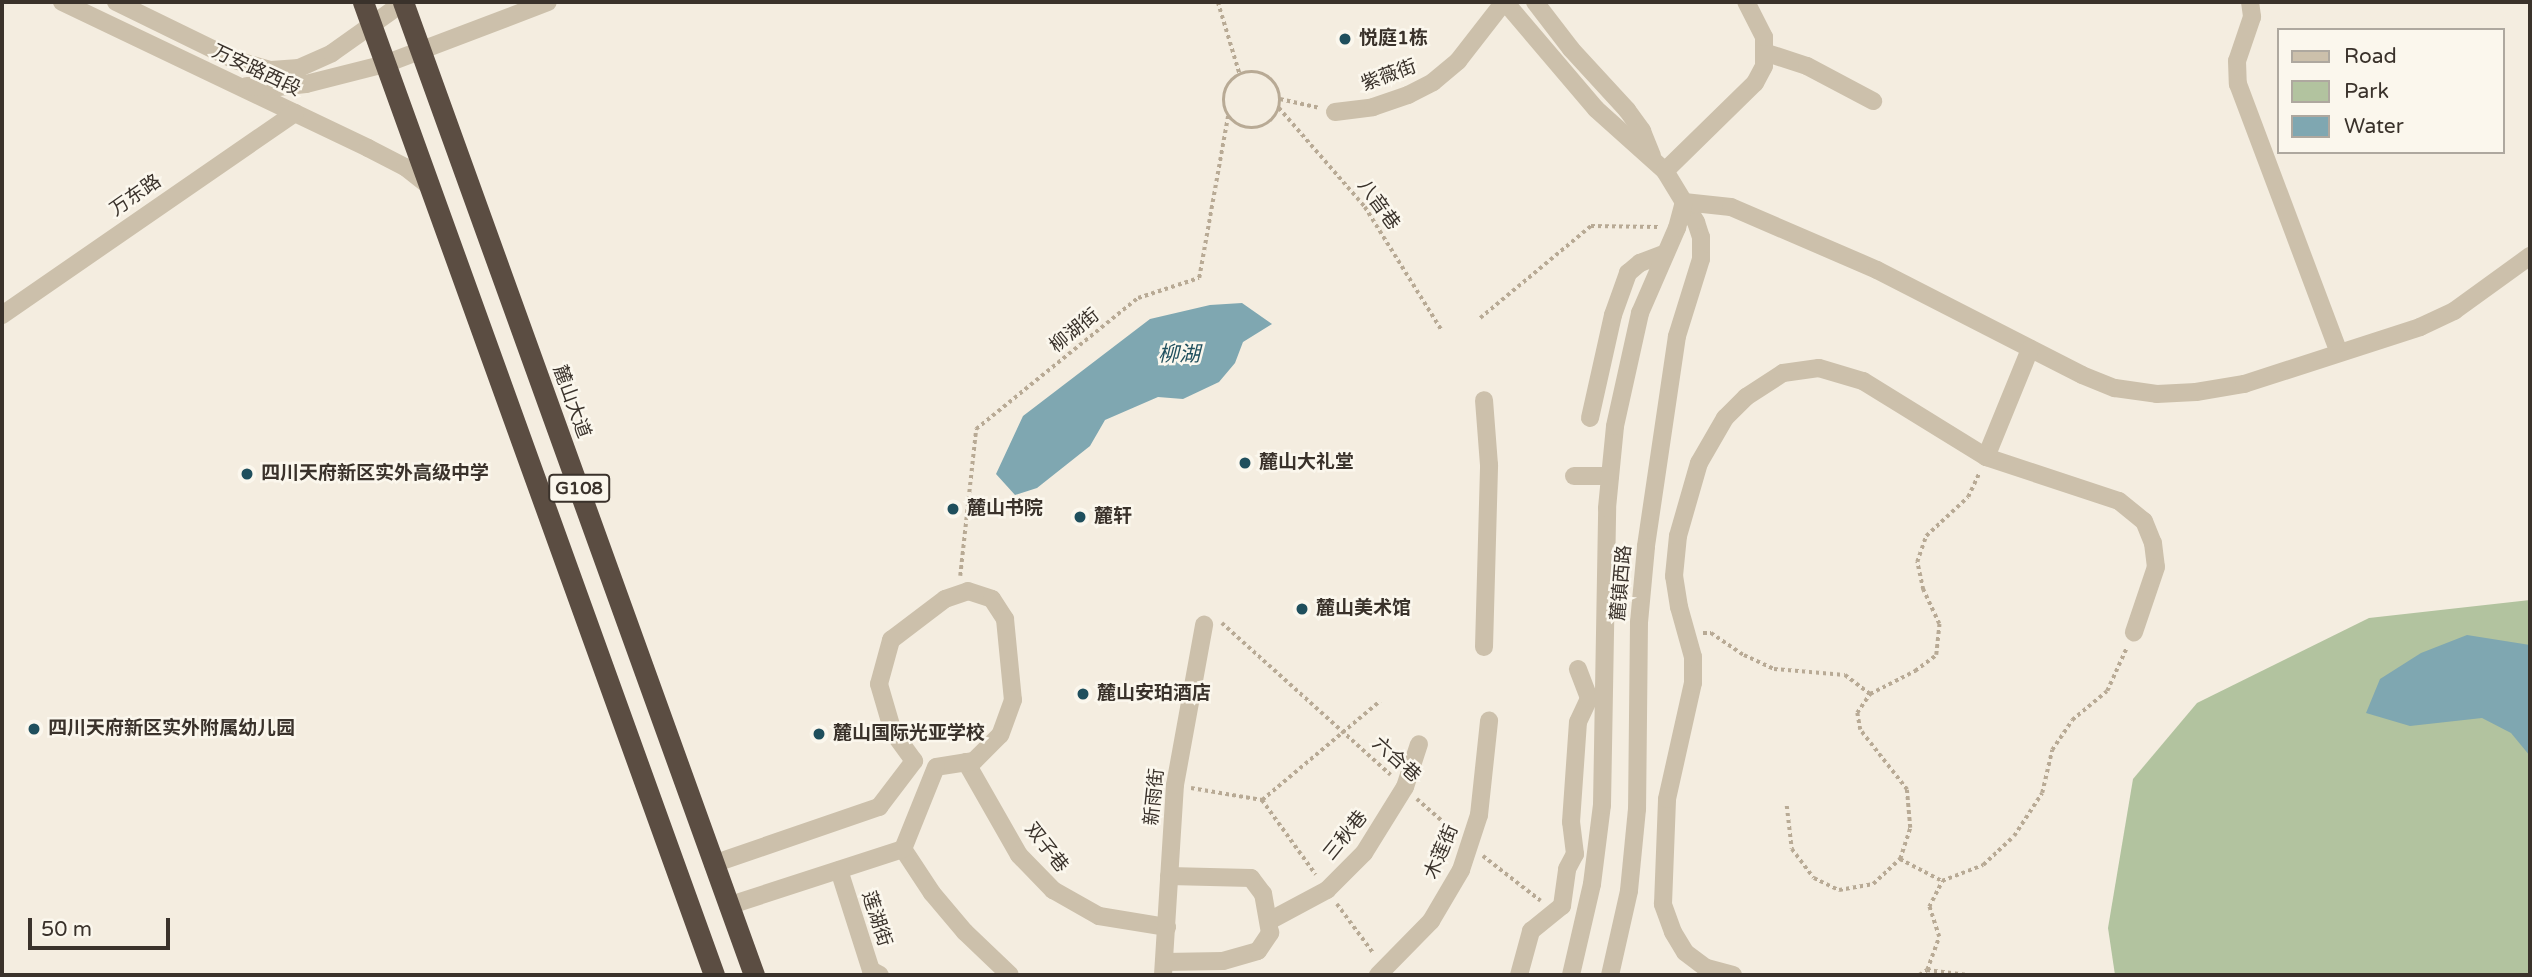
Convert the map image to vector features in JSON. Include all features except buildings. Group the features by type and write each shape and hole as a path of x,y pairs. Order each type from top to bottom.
{"highway":[{"name":"G108","path":"363,2 714,975"},
{"name":"麓山大道","path":"403,2 754,975"}],"street":[{"name":"万安路西段","path":"62,2 405,167 429,186"},
{"name":"万安路西段","path":"116,2 235,60 271,71 299,68 321,58 403,2"},
{"path":"240,86 278,87 306,84 385,64 548,2"},
{"path":"1504,2 1596,109 1623,135 1652,156"},
{"name":"紫薇街","path":"1335,112 1373,107 1408,96 1433,82 1458,61 1504,2"},
{"path":"1535,2 1571,49 1627,110 1642,131 1652,156"},
{"path":"1665,171 1755,83 1764,66 1767,53 1765,37 1746,2"},
{"path":"2250,2 2252,17 2236,61 2238,84 2339,352"},
{"path":"1767,53 1807,66 1873,101"},
{"name":"万东路","path":"2,315 295,113"},
{"name":"麓镇西路","path":"1610,975 1629,891 1637,809 1639,622 1646,547 1678,336 1701,260 1702,237 1665,171 1652,156"},
{"path":"1571,975 1592,884 1602,805 1604,620 1610,476 1615,426 1640,313 1677,228 1684,202 1707,203 1742,211 1877,270 2030,349 2115,388 2157,394 2196,392 2244,384 2420,327 2454,311 2530,256"},
{"path":"1590,418 1613,315 1628,273 1640,263 1664,254"},
{"path":"1986,457 2030,349"},
{"path":"1733,975 1706,968 1685,952 1673,932 1663,904 1667,799 1693,683 1693,657 1674,576 1678,536 1699,463 1725,418 1746,397 1783,373 1819,368 1863,381 1986,457 2119,501 2144,521 2153,543 2156,567 2134,632"},
{"path":"1484,400 1489,465 1484,647"},
{"path":"1574,476 1610,476"},
{"path":"713,863 879,807 914,761 893,732 879,684 891,640 945,599 968,591 992,599 1004,619 1013,700 1000,735 974,761 936,767 903,849"},
{"name":"新雨街","path":"1164,968 1175,785 1212,624"},
{"path":"1519,975 1531,932 1562,906 1567,869 1575,853 1571,822 1578,722 1589,698 1578,668"},
{"name":"木莲街","path":"1378,975 1431,922 1461,870 1479,815 1489,721"},
{"name":"三秋巷","path":"1269,921 1327,890 1364,853 1405,787 1419,744"},
{"name":"双子巷","path":"967,762 1019,855 1053,891 1099,916 1167,927"},
{"path":"729,906 903,849"},
{"path":"903,849 932,893 965,932 1010,975"},
{"name":"莲湖街","path":"838,870 871,970 880,975"},
{"path":"1164,968 1223,961 1258,951 1270,933 1263,894 1251,878 1170,876"}],"path":[{"path":"1219,2 1240,75"},
{"path":"1249,72 1266,76 1278,90 1280,99 1279,108 1269,122 1261,127 1243,127 1228,115 1224,97 1227,87 1240,75 1249,72"},
{"path":"1280,99 1335,112"},
{"name":"八音巷","path":"1279,108 1365,207 1441,329"},
{"name":"柳湖街","path":"959,588 976,429 1138,298 1199,278 1228,115"},
{"path":"1480,318 1591,226 1677,228"},
{"path":"1787,806 1792,849 1814,878 1839,890 1873,884 1900,859 1910,828 1907,790 1860,730 1857,713 1870,694 1915,671 1936,655 1939,624 1923,590 1917,562 1926,536 1968,497 1986,457"},
{"name":"六合巷","path":"1212,624 1343,732 1469,845 1556,913"},
{"path":"1919,975 1927,970 1939,937 1929,908 1942,881 1983,865 2014,836 2042,793 2052,750 2072,720 2107,691 2134,632"},
{"path":"1687,634 1711,633 1744,655 1774,669 1845,675 1870,694"},
{"path":"1175,785 1262,800 1380,701"},
{"path":"1900,859 1942,881"},
{"path":"1927,970 1966,975"}],"green space":[{"path":"2530,600 2530,975 2115,975 2108,928 2133,779 2197,703 2369,618"}],"water":[{"name":"柳湖","path":"1242,303 1272,324 1243,342 1235,363 1219,382 1183,399 1158,397 1105,420 1090,446 1037,488 1015,495 996,474 1023,416 1150,319 1210,305"},
{"path":"2467,635 2530,645 2530,756 2511,733 2482,718 2410,726 2366,713 2380,679 2421,653"}],"place":[{"name":"悦庭1栋","path":"1345,39"},
{"name":"麓山大礼堂","path":"1245,463"},
{"name":"四川天府新区实外高级中学","path":"247,474"},
{"name":"麓山书院","path":"953,509"},
{"name":"麓轩","path":"1080,517"},
{"name":"麓山美术馆","path":"1302,609"},
{"name":"麓山安珀酒店","path":"1083,694"},
{"name":"四川天府新区实外附属幼儿园","path":"34,729"},
{"name":"麓山国际光亚学校","path":"819,734"}]}
